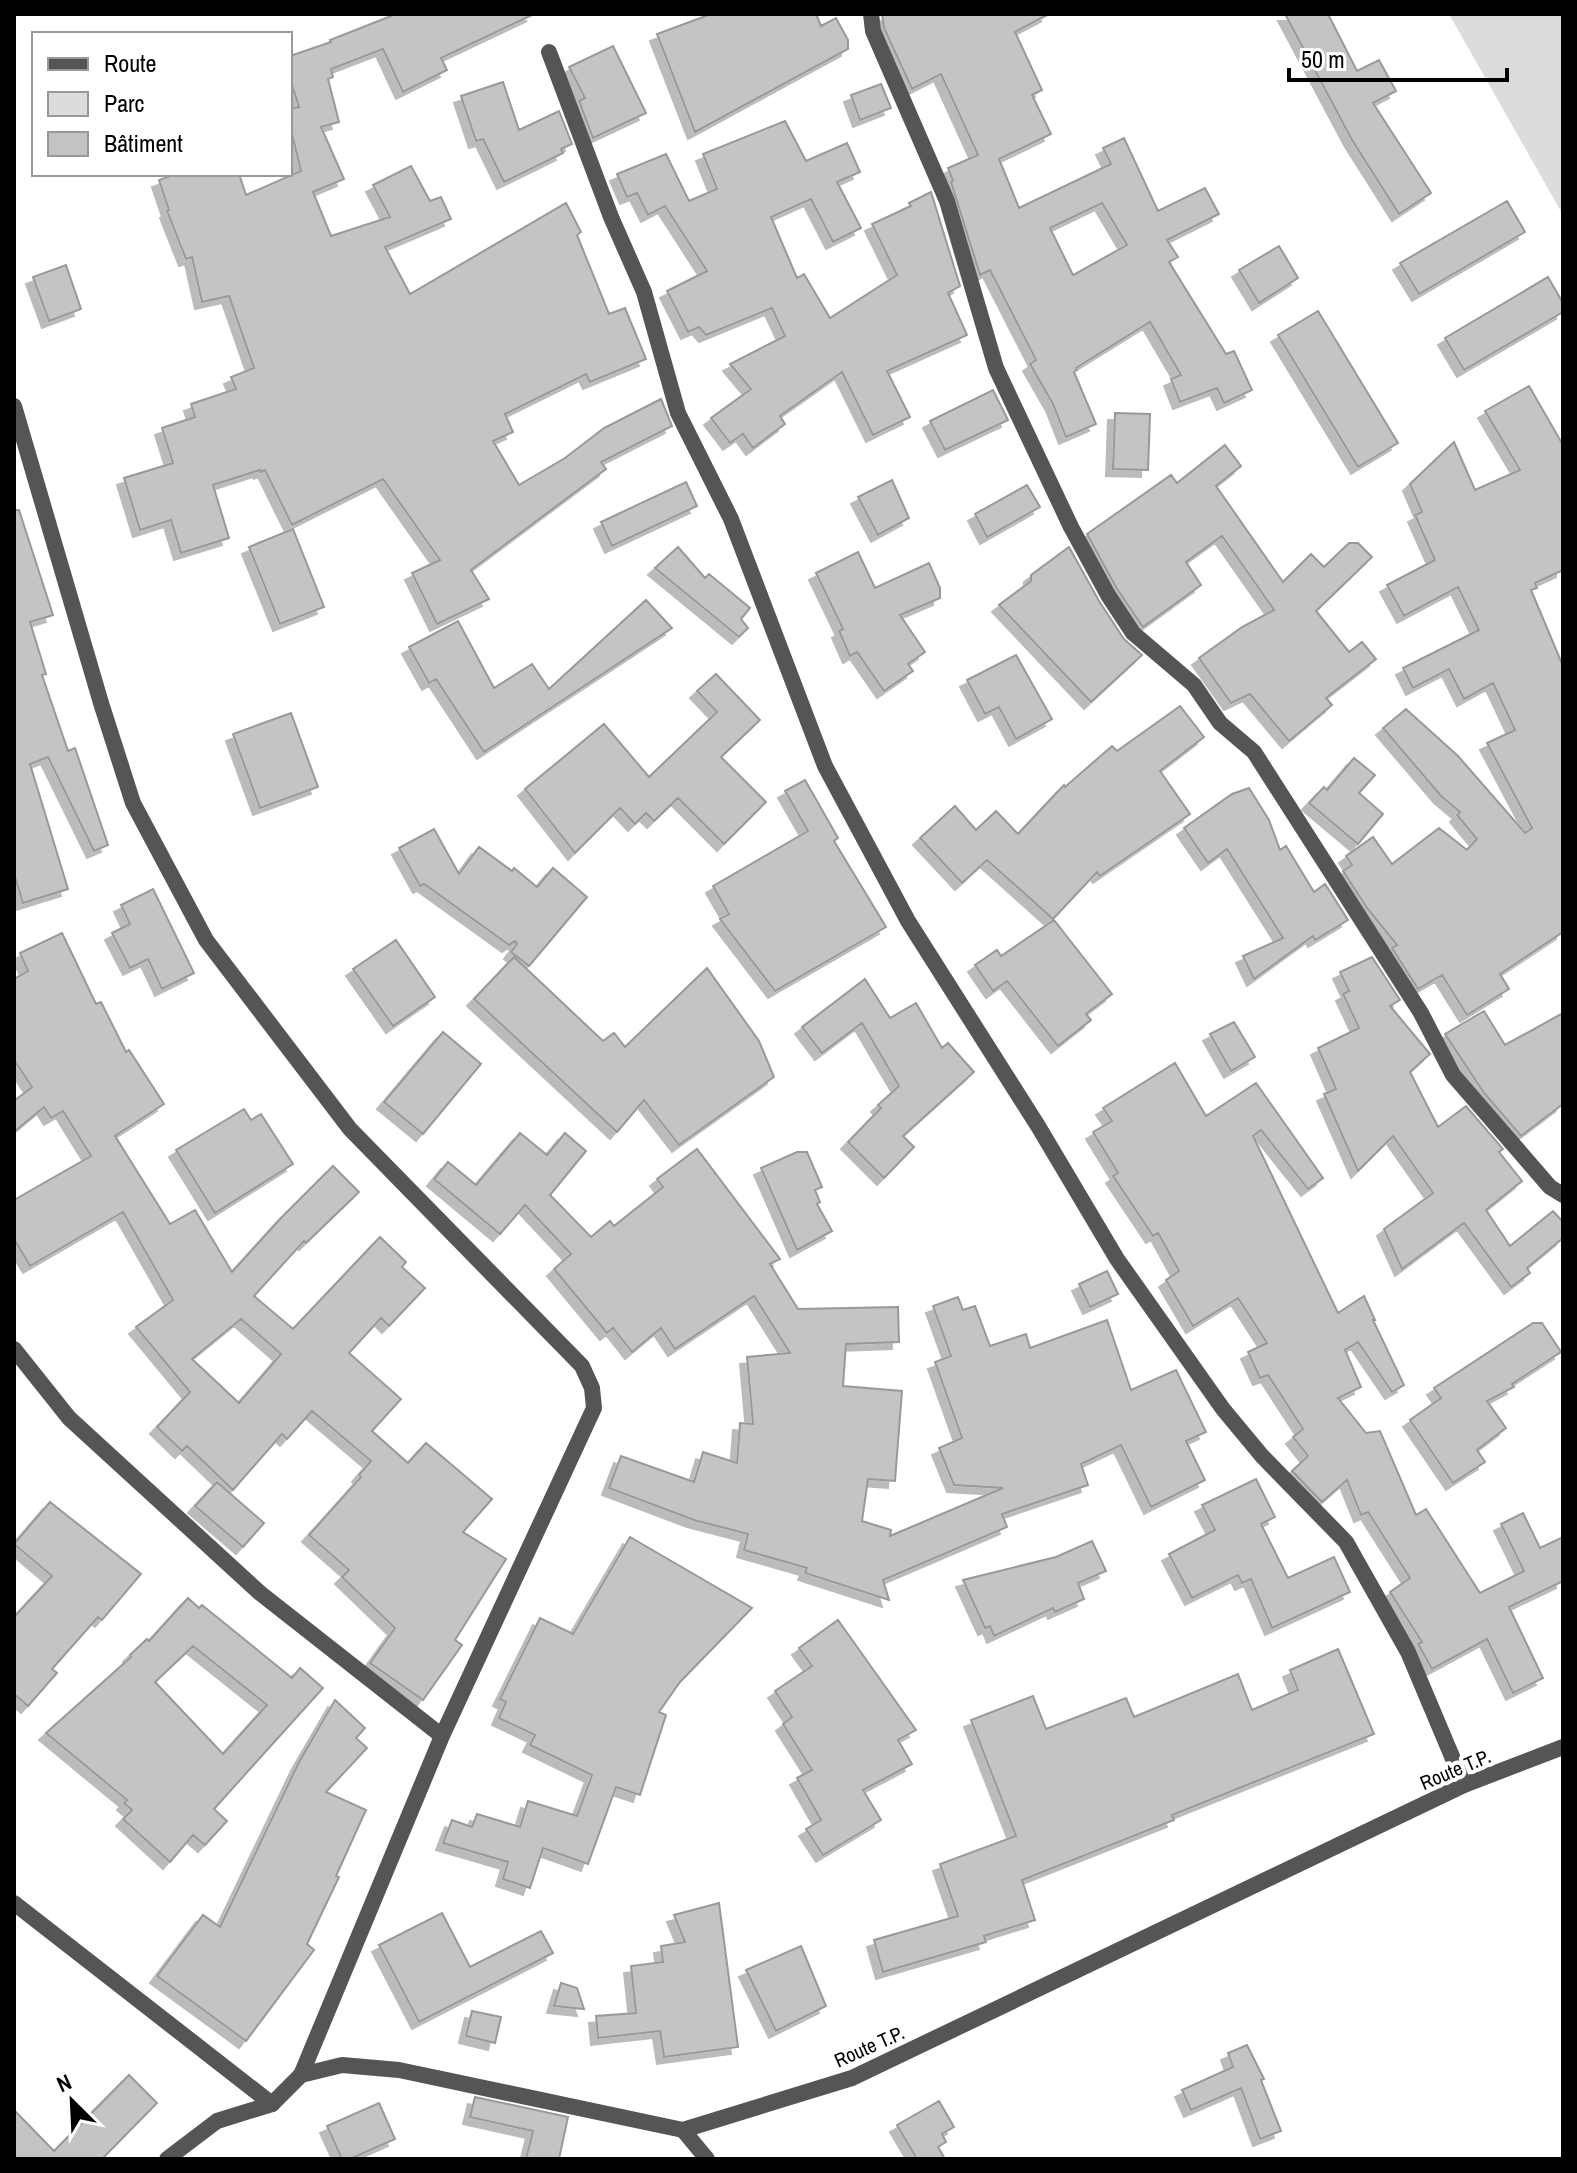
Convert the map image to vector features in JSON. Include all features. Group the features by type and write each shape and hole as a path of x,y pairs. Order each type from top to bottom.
{"street":[{"path":"871,14 873,31 947,201 996,368 1071,527 1108,595 1133,633 1194,685 1220,723 1254,752 1421,1013 1453,1075 1550,1187 1563,1195"},
{"path":"549,52 611,217 644,292 678,413 731,519 825,766 908,921 1030,1113 1117,1259 1223,1409 1262,1456 1346,1542 1408,1652 1464,1785"},
{"path":"14,406 133,803 206,940 350,1129 582,1366 592,1388 594,1408 442,1736 301,2075 272,2104 217,2121 167,2159"},
{"path":"14,1349 69,1418 249,1583 442,1736"},
{"name":"Route T.P.","path":"301,2075 342,2065 399,2070 683,2130 852,2078 1464,1785 1563,1747"},
{"path":"14,1903 272,2104"},
{"path":"683,2130 707,2159"}],"green space":[{"path":"1449,14 1563,14 1563,215"}],"building":[{"path":"396,14 534,14 441,58 447,70 403,92 383,49 331,69 333,77 328,79 339,122 321,127 344,179 313,192 331,236 390,217 373,185 411,166 430,201 441,197 451,219 385,247 410,294 566,203 581,232 577,235 609,314 625,308 646,359 590,382 586,374 505,414 513,432 493,441 519,485 565,458 604,428 661,399 672,426 601,462 606,469 471,570 489,599 437,624 412,573 440,560 383,479 292,525 265,470 213,485 229,538 181,553 171,520 140,530 124,478 173,463 162,428 195,417 191,404 236,389 231,377 254,368 229,296 202,302 192,257 186,259 167,211 159,180 170,176 240,176 246,195 301,171 292,134 292,109 299,107 292,85 292,55"},
{"path":"711,14 816,14 821,26 836,18 848,40 848,49 695,132 657,34"},
{"path":"882,14 1049,14 1015,32 1042,90 1032,95 1051,134 999,159 1019,208 1111,164 1103,148 1124,138 1158,211 1205,188 1219,214 1167,240 1178,257 1169,262 1226,354 1234,351 1252,390 1224,403 1217,388 1180,402 1171,379 1181,375 1150,322 1076,368 1074,372 1096,424 1066,437 1053,404 1030,364 1036,360 990,270 980,275 948,168 978,155 941,74 912,89 884,28","holes":["1102,203 1127,245 1073,275 1050,228"]},
{"path":"1285,14 1328,14 1357,71 1379,60 1396,91 1373,103 1431,193 1399,214 1352,140"},
{"path":"613,46 646,113 593,138 579,101 585,98 569,67"},
{"path":"503,82 519,130 559,111 572,144 561,149 563,153 504,182 483,139 476,141 461,96"},
{"path":"881,84 891,108 860,120 851,95"},
{"path":"785,121 806,161 847,143 860,172 837,182 861,228 833,242 811,199 771,217 797,278 804,274 830,318 897,275 872,224 911,206 909,203 931,192 960,286 948,293 967,335 887,371 910,417 873,435 842,372 780,416 785,424 753,448 743,434 730,443 711,418 751,389 730,364 785,336 772,308 706,335 699,327 688,332 667,291 707,271 665,206 648,215 637,193 627,197 617,174 666,154 689,201 717,189 703,154"},
{"path":"1507,201 1525,232 1419,294 1400,263"},
{"path":"1279,246 1298,278 1259,303 1239,270"},
{"path":"66,265 81,309 49,321 33,277"},
{"path":"1548,277 1563,303 1563,312 1464,370 1445,338"},
{"path":"1318,311 1398,443 1358,467 1278,335"},
{"path":"1529,386 1563,445 1563,570 1535,583 1537,588 1531,590 1563,666 1563,932 1500,974 1509,989 1467,1015 1442,975 1418,989 1392,948 1397,945 1367,908 1343,871 1352,865 1346,856 1373,837 1392,864 1439,828 1467,850 1477,839 1457,815 1460,812 1441,796 1383,728 1406,709 1458,756 1525,833 1532,828 1487,743 1515,730 1493,683 1464,699 1449,669 1413,688 1403,668 1479,630 1458,587 1404,616 1387,585 1435,560 1415,515 1422,512 1410,484 1454,442 1475,490 1520,470 1485,411"},
{"path":"993,390 1008,420 945,450 930,421"},
{"path":"1115,413 1150,414 1148,470 1113,469"},
{"path":"1225,445 1241,466 1216,486 1283,582 1311,554 1324,567 1349,543 1358,543 1372,557 1316,611 1349,652 1362,642 1376,659 1326,698 1332,705 1289,741 1250,694 1231,703 1199,658 1242,627 1274,610 1222,536 1186,562 1201,585 1143,627 1117,589 1087,534 1171,475 1177,483"},
{"path":"892,480 909,518 878,535 858,497"},
{"path":"686,482 697,506 612,546 601,522"},
{"path":"1027,485 1040,507 987,537 975,514"},
{"path":"14,510 19,510 53,615 30,622 46,674 42,675 68,751 75,748 108,845 94,851 48,757 30,764 68,889 23,903 14,874"},
{"path":"293,529 324,607 280,624 249,547"},
{"path":"678,547 705,578 709,574 750,608 741,619 748,628 739,637 655,568"},
{"path":"1069,547 1124,639 1142,655 1091,702 999,605 1031,581 1031,575"},
{"path":"858,552 875,588 929,563 940,588 940,598 900,615 925,652 908,664 913,671 884,691 857,652 850,656 839,631 843,629 816,573"},
{"path":"646,600 672,628 484,752 436,679 429,683 409,647 458,621 494,688 532,664 549,689"},
{"path":"1016,655 1052,719 1016,739 999,707 985,714 967,680"},
{"path":"716,674 760,720 721,757 766,802 724,844 678,798 654,821 646,813 635,824 620,808 575,853 525,789 604,724 649,777 717,712 697,691"},
{"path":"1180,706 1204,737 1160,771 1190,814 1100,876 1097,872 1053,919 987,860 962,883 920,838 955,806 976,830 996,811 1018,834 1064,785 1112,746 1117,751"},
{"path":"291,713 318,787 260,808 233,734"},
{"path":"1354,758 1375,775 1359,793 1383,814 1358,844 1309,803 1324,787 1327,790"},
{"path":"805,780 838,838 834,841 886,927 775,991 720,919 729,914 713,886 808,831 785,791"},
{"path":"1249,788 1269,820 1280,850 1286,846 1314,892 1325,884 1348,920 1315,940 1313,936 1254,979 1243,956 1283,938 1227,849 1208,863 1184,828 1232,794"},
{"path":"434,829 459,874 479,847 512,871 514,868 537,887 553,868 587,897 529,966 511,952 517,944 515,941 509,945 424,884 420,886 399,848"},
{"path":"153,889 194,973 162,989 148,959 130,968 112,933 130,924 121,905"},
{"path":"1054,920 1112,994 1086,1014 1091,1020 1058,1046 1007,981 993,991 975,965 997,950 1001,956"},
{"path":"62,933 96,1004 101,1002 126,1052 129,1050 164,1104 115,1136 170,1224 195,1210 232,1272 333,1166 359,1192 306,1243 304,1241 254,1296 293,1329 380,1237 406,1262 402,1267 425,1288 389,1326 381,1318 349,1353 401,1399 372,1431 408,1463 426,1443 492,1499 463,1532 506,1559 455,1640 462,1645 423,1700 370,1663 395,1628 342,1577 349,1570 309,1535 361,1477 359,1475 371,1461 312,1411 287,1439 282,1434 233,1490 187,1446 182,1451 157,1427 190,1392 136,1327 173,1300 123,1212 30,1266 14,1239 14,1200 91,1156 63,1111 51,1118 44,1107 14,1132 14,1101 32,1087 14,1060 14,979 28,971 20,953","holes":["241,1319 281,1354 239,1403 192,1359"]},
{"path":"396,940 435,997 393,1026 353,969"},
{"path":"514,957 603,1041 614,1033 625,1047 707,968 759,1041 774,1077 679,1145 644,1100 617,1132 474,999"},
{"path":"1372,957 1400,1000 1390,1006 1430,1054 1410,1072 1438,1127 1466,1106 1503,1149 1499,1152 1522,1181 1486,1210 1510,1246 1553,1211 1563,1222 1563,1238 1527,1268 1530,1273 1511,1287 1464,1223 1402,1269 1384,1229 1433,1193 1393,1136 1358,1171 1324,1094 1336,1089 1318,1048 1359,1028 1343,994 1349,991 1340,972"},
{"path":"865,979 890,1018 916,1003 942,1048 948,1043 974,1072 903,1136 914,1147 884,1178 848,1142 881,1108 878,1105 899,1086 862,1023 822,1053 802,1027"},
{"path":"1484,1011 1505,1045 1563,1013 1563,1104 1521,1136 1484,1093 1445,1034"},
{"path":"1234,1022 1255,1057 1231,1071 1210,1034"},
{"path":"443,1032 481,1064 423,1134 384,1102"},
{"path":"1175,1063 1206,1116 1256,1083 1323,1178 1308,1189 1261,1130 1253,1136 1338,1313 1364,1296 1404,1385 1392,1392 1358,1342 1345,1350 1361,1387 1338,1398 1366,1433 1380,1431 1416,1515 1426,1509 1480,1593 1524,1571 1501,1524 1523,1513 1540,1548 1563,1537 1563,1581 1509,1607 1543,1678 1513,1693 1487,1639 1432,1669 1418,1644 1422,1642 1390,1592 1410,1578 1368,1512 1361,1515 1347,1480 1322,1502 1292,1471 1308,1456 1293,1437 1303,1429 1268,1375 1260,1378 1248,1352 1267,1343 1238,1298 1193,1326 1166,1280 1179,1271 1158,1233 1153,1236 1113,1176 1118,1173 1093,1132 1112,1121 1103,1108"},
{"path":"244,1109 251,1120 261,1114 293,1164 215,1213 176,1150"},
{"path":"520,1133 547,1155 565,1133 586,1151 550,1195 591,1237 610,1221 614,1226 663,1187 657,1179 697,1149 780,1259 770,1264 798,1309 898,1307 899,1342 846,1344 843,1386 902,1391 895,1481 868,1479 862,1521 891,1530 890,1536 1003,1488 954,1485 939,1448 962,1438 935,1362 951,1356 933,1306 958,1297 963,1310 975,1306 990,1346 1026,1334 1030,1348 1107,1320 1131,1390 1176,1370 1206,1432 1186,1441 1205,1480 1151,1507 1121,1445 1081,1464 1088,1485 1002,1514 1007,1527 883,1580 889,1600 805,1573 807,1568 744,1550 748,1534 694,1520 609,1488 621,1456 694,1482 703,1452 737,1463 740,1423 753,1424 747,1357 790,1353 754,1296 675,1349 661,1328 632,1352 613,1328 607,1333 554,1269 571,1254 525,1205 500,1234 434,1179 448,1162 476,1185"},
{"path":"797,1152 807,1152 822,1187 815,1190 820,1202 817,1204 832,1231 797,1250 761,1168"},
{"path":"1107,1271 1118,1294 1090,1307 1079,1284"},
{"path":"1533,1323 1542,1323 1561,1352 1512,1384 1514,1387 1487,1401 1506,1428 1477,1450 1485,1462 1453,1483 1410,1420 1441,1398 1434,1388"},
{"path":"1256,1479 1275,1517 1261,1524 1288,1578 1334,1557 1350,1592 1272,1628 1251,1579 1242,1583 1238,1575 1192,1598 1169,1554 1215,1530 1202,1505"},
{"path":"217,1482 264,1523 243,1547 195,1506"},
{"path":"50,1502 141,1574 102,1620 98,1617 52,1669 57,1673 28,1706 14,1694 14,1617 52,1576 14,1544"},
{"path":"630,1537 752,1608 680,1682 659,1712 666,1715 640,1795 616,1787 588,1864 543,1848 530,1888 503,1879 508,1862 443,1843 452,1820 472,1827 477,1814 520,1827 528,1801 577,1816 592,1775 530,1745 535,1735 499,1718 506,1702 500,1699 540,1618 573,1634"},
{"path":"1092,1541 1106,1571 1078,1583 1084,1599 1055,1612 1053,1608 994,1636 990,1626 985,1628 963,1580 1056,1557"},
{"path":"188,1598 199,1608 202,1605 292,1678 300,1668 323,1688 214,1809 227,1821 205,1845 193,1835 170,1862 123,1819 132,1810 124,1803 127,1800 46,1733 147,1639 149,1641","holes":["193,1646 267,1705 223,1754 155,1682"]},
{"path":"838,1620 916,1730 898,1740 912,1764 863,1790 881,1820 823,1855 806,1829 821,1820 797,1778 812,1770 783,1724 792,1717 775,1691 812,1666 799,1648"},
{"path":"1338,1649 1374,1734 1172,1815 1174,1820 1022,1880 1035,1920 984,1936 986,1942 883,1972 874,1940 958,1916 940,1864 1016,1836 971,1720 1033,1696 1046,1729 1126,1698 1134,1717 1238,1674 1252,1710 1298,1690 1290,1670"},
{"path":"335,1700 365,1728 356,1738 367,1748 326,1792 366,1810 307,1944 314,1950 246,2041 157,1976 203,1915 220,1927 299,1762"},
{"path":"719,1903 738,2047 664,2057 660,2031 598,2038 596,2016 636,2013 631,1966 663,1962 661,1946 685,1942 674,1915"},
{"path":"442,1913 470,1967 541,1931 553,1953 419,2022 379,1945"},
{"path":"801,1946 826,2006 776,2031 746,1970"},
{"path":"561,1983 577,1988 584,2009 554,2006"},
{"path":"472,2011 501,2017 495,2043 466,2036"},
{"path":"1247,2045 1264,2079 1261,2080 1281,2131 1260,2139 1241,2088 1191,2110 1182,2090 1233,2067 1228,2053"},
{"path":"129,2075 157,2103 102,2159 14,2159 14,2110 54,2151"},
{"path":"475,2097 568,2117 559,2159 526,2159 533,2131 470,2117"},
{"path":"939,2101 954,2127 942,2134 946,2142 938,2147 945,2159 917,2159 897,2125"},
{"path":"379,2103 395,2139 350,2159 342,2159 327,2126"}]}
